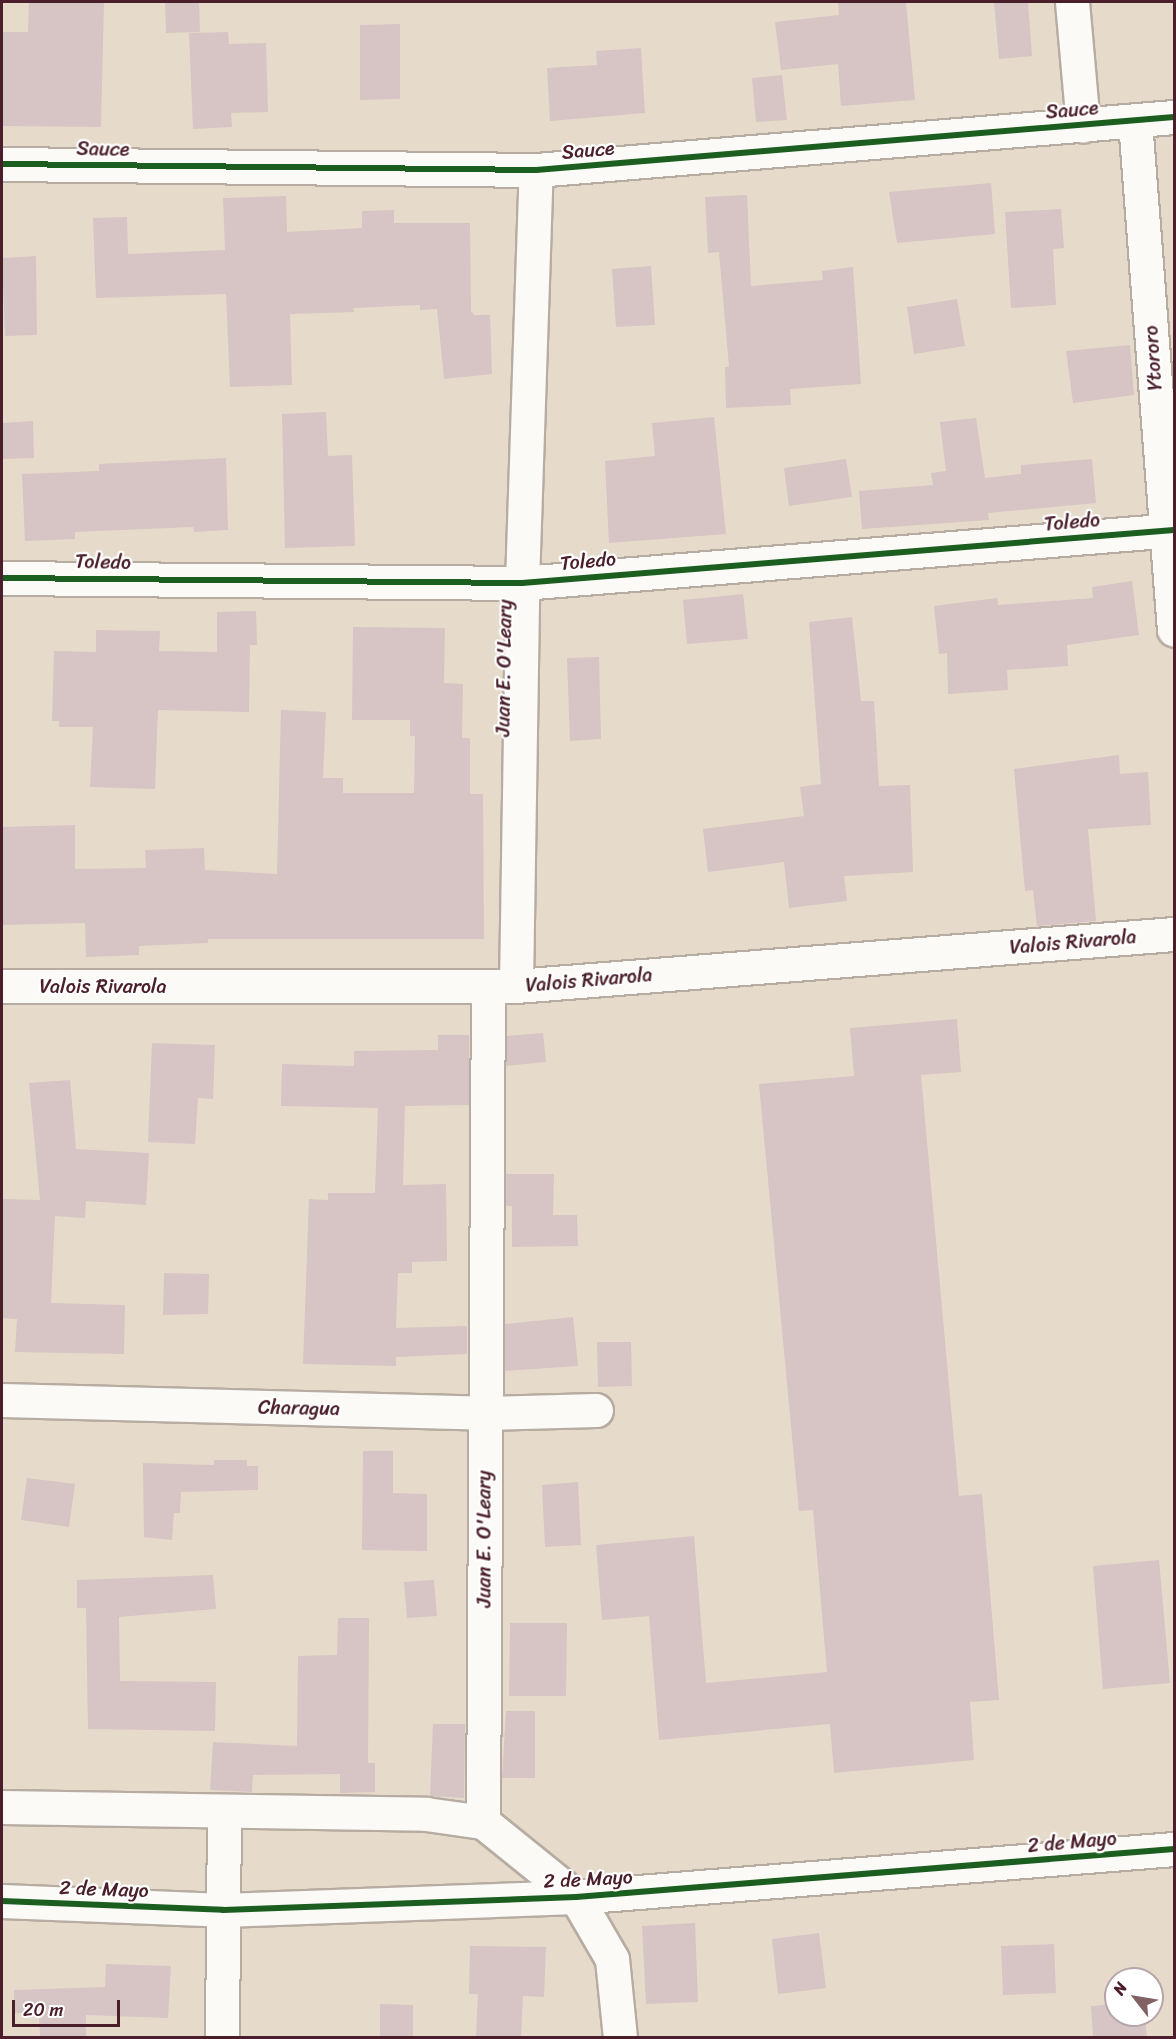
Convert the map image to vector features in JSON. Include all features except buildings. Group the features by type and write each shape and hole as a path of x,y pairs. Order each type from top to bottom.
{"street":[{"path":"1072,2 1083,126"},
{"name":"Sauce","path":"2,164 536,170 1174,117"},
{"name":"Ytororo","path":"1135,121 1171,530 1174,630"},
{"name":"Juan E. O'Leary","path":"483,1822 485,1413 502,986 522,583 536,170"},
{"name":"Toledo","path":"2,578 522,583 1171,530"},
{"name":"Valois Rivarola","path":"2,986 502,986 1174,934"},
{"name":"Charagua","path":"2,1400 485,1413 596,1410"},
{"path":"2,1807 426,1814 483,1822 576,1898 612,1959 620,2037"},
{"path":"222,2037 224,1811"},
{"name":"2 de Mayo","path":"2,1901 223,1910 576,1898 1174,1849"}],"cycle path":[{"path":"2,164 536,170 1174,117"},
{"path":"2,578 522,583 1174,530"},
{"path":"2,1901 223,1910 576,1897 1174,1849"}]}
